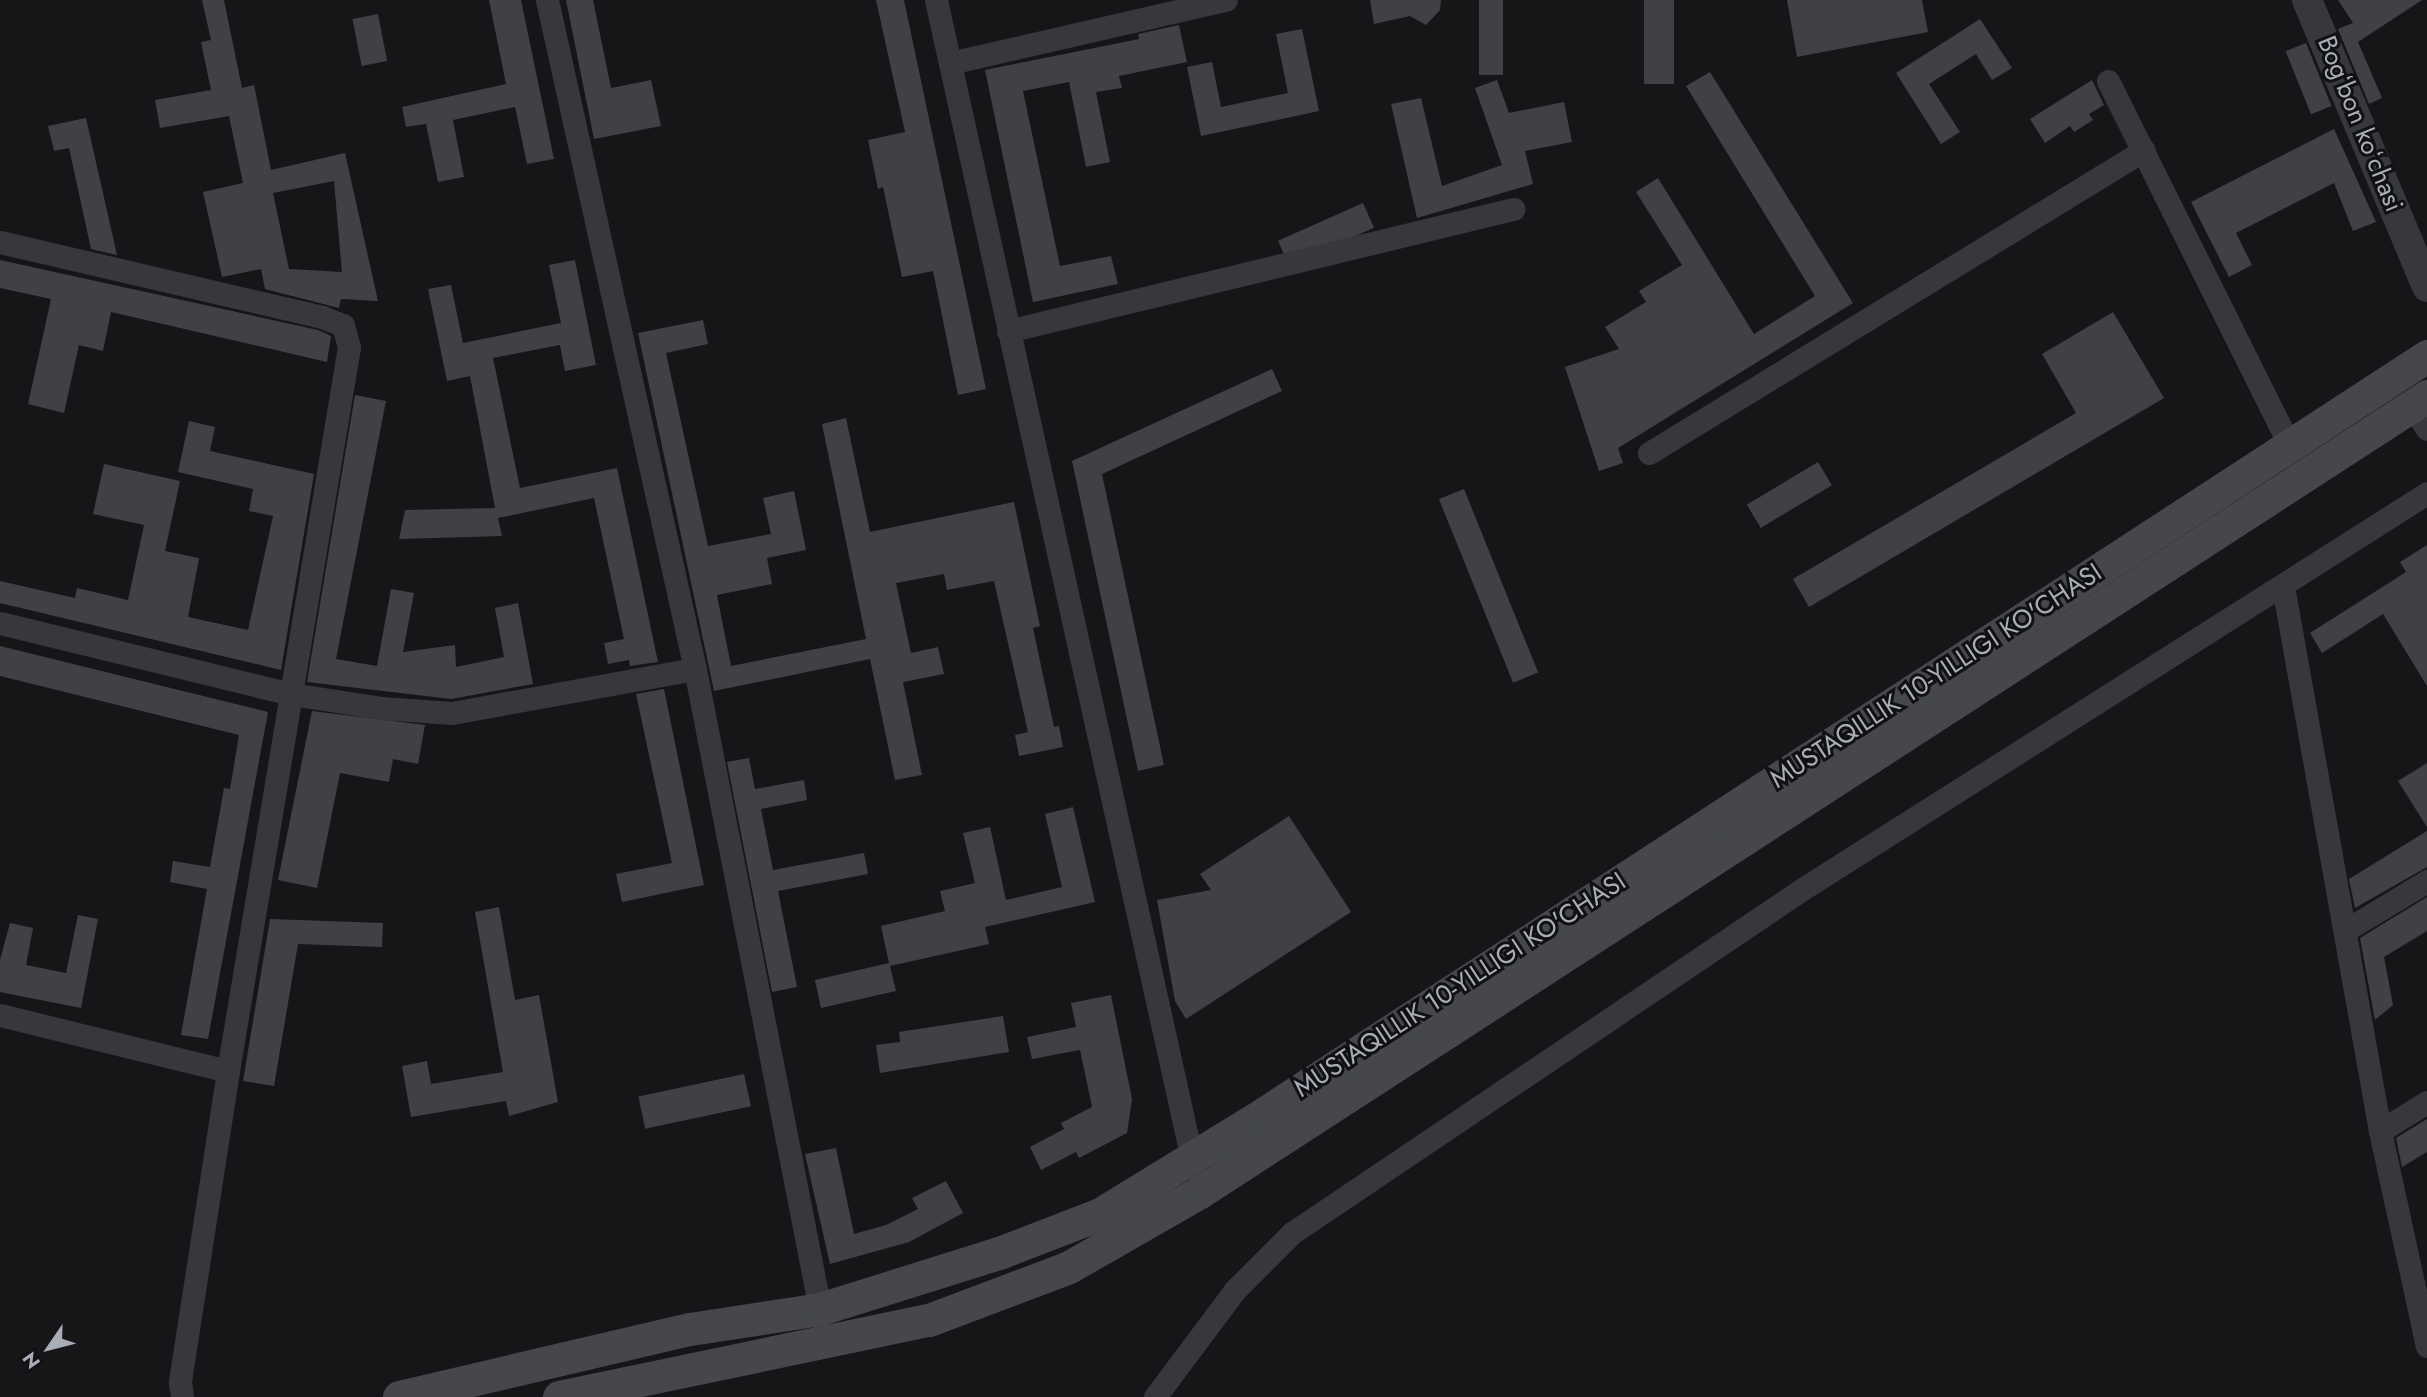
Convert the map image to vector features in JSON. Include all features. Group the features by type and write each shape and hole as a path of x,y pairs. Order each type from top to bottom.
{"main road":[{"name":"MUSTAQILLIK 10-YILLIGI KO'CHASI","path":"399,1397 690,1329 820,1309 999,1253 1100,1214 2427,356"},
{"name":"MUSTAQILLIK 10-YILLIGI KO'CHASI","path":"559,1397 594,1394 819,1340 929,1320 1069,1267 1200,1192 2422,410"}],"street":[{"path":"547,0 695,669 820,1309"},
{"path":"936,0 1200,1192"},
{"path":"950,63 1226,0"},
{"name":"Bogʻbon koʻchasi","path":"2307,0 2427,287"},
{"path":"2108,81 2290,446"},
{"path":"1649,453 2144,150"},
{"path":"1008,331 1513,209"},
{"path":"0,242 343,325 349,347 228,1071 180,1382 182,1397"},
{"path":"1155,1397 1235,1290 1292,1233 1801,890 2427,493"},
{"path":"2283,586 2380,1131 2427,1339"},
{"path":"0,622 291,694 381,708 452,713 695,669"},
{"path":"2346,930 2427,881"},
{"path":"0,1015 228,1071"},
{"path":"2380,1131 2427,1102"}],"building":[{"path":"202,0 224,0 242,88 254,85 271,170 345,153 378,301 341,299 339,308 265,289 261,269 222,277 203,192 243,183 229,116 160,128 155,100 211,90 201,42 211,40","holes":["334,181 342,272 289,269 273,193"]},
{"path":"489,0 521,0 554,159 527,164 515,107 453,120 464,177 438,182 426,124 406,127 402,107 506,84"},
{"path":"566,0 593,0 611,88 651,80 661,126 594,139"},
{"path":"876,0 904,0 986,389 958,395 933,271 902,277 883,187 878,189 868,140 905,132"},
{"path":"1370,0 1441,0 1440,10 1426,25 1410,16 1374,24"},
{"path":"1479,0 1503,0 1503,75 1479,75"},
{"path":"1644,0 1674,0 1674,84 1644,84"},
{"path":"1787,0 1922,0 1928,32 1797,57"},
{"path":"2338,0 2422,0 2358,42 2382,98 2369,104 2338,29 2353,23"},
{"path":"378,14 387,61 362,66 352,19"},
{"path":"1980,19 2012,68 1992,80 1976,54 1929,84 1960,132 1941,144 1896,73"},
{"path":"1179,25 1187,62 1119,76 1122,88 1096,92 1110,162 1086,167 1069,82 1023,91 1060,266 1111,256 1118,284 1033,302 985,70 1139,39 1138,34"},
{"path":"1302,29 1319,111 1201,136 1187,67 1212,62 1221,107 1288,93 1276,34"},
{"path":"2306,43 2331,106 2311,114 2286,51"},
{"path":"1710,72 1853,303 1618,448 1623,463 1599,471 1565,367 1619,349 1605,327 1646,302 1639,291 1682,265 1636,192 1658,178 1754,334 1815,296 1686,86"},
{"path":"1497,80 1509,113 1564,102 1572,142 1525,151 1533,184 1417,218 1391,104 1421,98 1442,186 1502,165 1475,88"},
{"path":"2092,80 2104,105 2089,114 2093,120 2074,132 2070,126 2045,143 2030,119"},
{"path":"86,118 117,255 91,249 69,148 54,151 48,126"},
{"path":"2334,129 2376,222 2353,231 2334,183 2236,233 2252,265 2229,277 2191,202"},
{"path":"1363,203 1374,228 1289,265 1278,241"},
{"path":"0,260 318,330 331,336 327,362 111,312 103,351 79,345 64,413 28,404 51,299 0,288"},
{"path":"575,260 596,365 565,371 560,345 493,358 520,488 617,468 658,662 630,666 629,660 608,664 604,643 624,639 594,498 498,518 502,536 399,539 405,510 495,508 470,376 447,381 428,289 451,285 463,343 561,323 549,265"},
{"path":"2113,312 2164,398 1809,607 1793,579 2076,413 2042,354"},
{"path":"703,320 708,344 666,353 708,546 771,534 763,498 794,491 806,550 767,558 772,584 717,595 731,666 866,639 822,424 846,418 870,532 1014,502 1040,626 1033,628 1054,727 1059,726 1063,747 1019,756 1015,735 1028,732 994,581 947,590 944,574 896,583 911,653 938,647 944,674 903,682 922,775 895,780 870,659 714,691 638,333"},
{"path":"1272,369 1282,391 1102,474 1164,765 1138,771 1072,461"},
{"path":"355,395 386,401 336,659 377,666 391,589 414,593 403,652 455,645 456,667 504,657 495,608 518,603 533,684 451,699 307,682"},
{"path":"189,421 215,427 210,451 314,474 281,670 0,603 0,581 75,598 77,588 128,600 144,525 93,514 104,464 180,481 165,551 199,558 188,617 248,630 273,516 249,511 253,489 178,472"},
{"path":"1818,462 1832,485 1761,528 1747,505"},
{"path":"1464,489 1538,673 1513,683 1439,499"},
{"path":"2427,545 2427,686 2383,614 2322,653 2310,633 2406,572 2400,562"},
{"path":"0,646 268,712 208,1039 181,1035 207,889 170,882 173,861 210,867 224,788 230,789 239,735 0,676"},
{"path":"664,689 704,885 622,902 616,874 672,863 636,694"},
{"path":"312,711 425,725 418,764 393,759 389,782 340,773 317,888 278,880"},
{"path":"749,758 755,789 804,780 807,800 761,809 773,870 864,853 868,874 778,891 797,987 772,992 727,762"},
{"path":"2427,763 2427,827 2398,781"},
{"path":"1073,807 1095,902 985,927 989,944 890,966 896,991 821,1008 815,980 889,963 881,926 945,911 940,891 975,883 963,833 990,827 1006,900 1062,887 1045,814"},
{"path":"1289,816 1351,912 1186,1019 1175,1001 1157,900 1211,890 1200,874"},
{"path":"2427,831 2427,867 2355,908 2349,879"},
{"path":"2427,897 2427,931 2384,957 2393,1005 2375,1020 2360,938"},
{"path":"499,907 515,1000 539,995 558,1102 509,1116 506,1101 411,1117 402,1066 427,1061 431,1084 503,1072 475,912"},
{"path":"78,915 98,919 81,1008 0,992 0,960 10,923 33,928 26,965 66,973"},
{"path":"270,919 383,923 382,947 298,944 274,1086 243,1081"},
{"path":"1111,995 1132,1099 1127,1133 1079,1158 1076,1152 1041,1170 1030,1147 1064,1129 1061,1123 1092,1107 1080,1050 1032,1059 1027,1037 1076,1027 1071,1003"},
{"path":"1003,1016 1009,1052 880,1073 876,1045 900,1042 899,1032"},
{"path":"744,1074 751,1106 645,1129 638,1096"},
{"path":"2427,1119 2427,1152 2402,1167 2396,1138"},
{"path":"836,1148 854,1234 886,1225 918,1209 912,1198 946,1181 963,1213 909,1242 830,1264 805,1154"}]}
